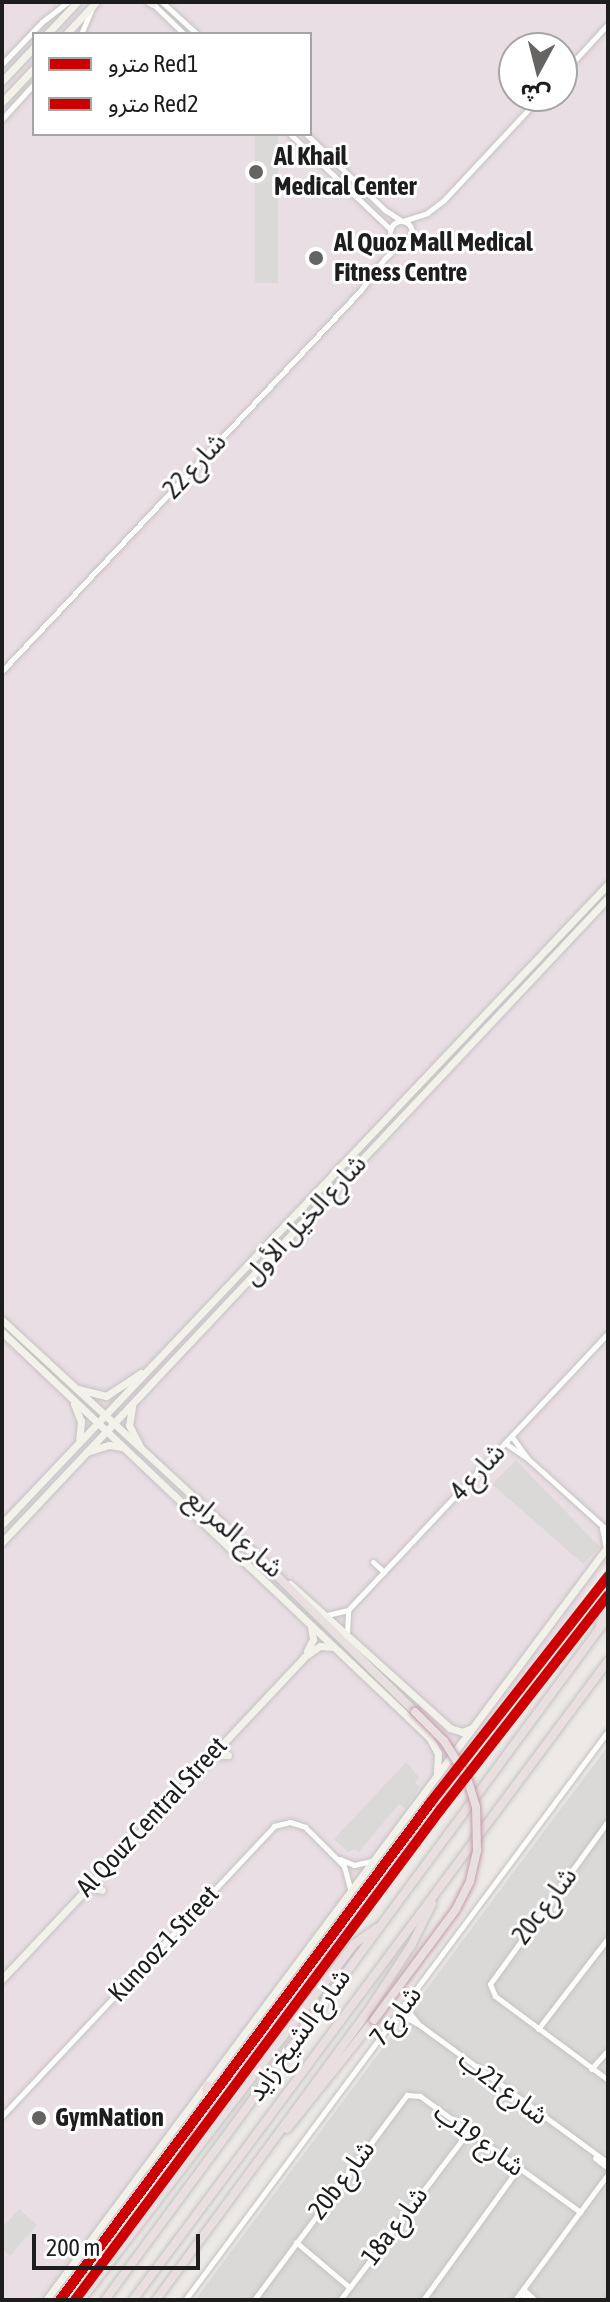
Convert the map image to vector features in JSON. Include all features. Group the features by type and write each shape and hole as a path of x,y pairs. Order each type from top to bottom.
{"highway":[{"path":"269,1568 444,1741 467,1777 477,1818 477,1850 470,1881 456,1909 302,2113 272,2144"},
{"path":"599,1628 608,1601"},
{"name":"شارع الشيخ زايد","path":"105,2300 608,1617"},
{"name":"شارع الشيخ زايد","path":"133,2300 608,1661"},
{"path":"158,2298 398,1966 418,1934 436,1893"},
{"path":"81,2300 354,1944 379,1927"},
{"path":"159,2195 204,2122 207,2085"}],"street":[{"path":"32,32 68,2"},
{"path":"49,32 77,2"},
{"path":"156,2 182,32"},
{"path":"156,2 194,32"},
{"path":"68,32 95,3"},
{"path":"82,32 95,3"},
{"path":"578,57 608,24"},
{"path":"2,64 32,32"},
{"path":"2,81 32,49"},
{"path":"2,102 32,70"},
{"path":"2,119 32,86"},
{"path":"411,235 427,213 444,200 526,112"},
{"path":"292,136 402,243"},
{"path":"308,136 385,210 410,226 411,235"},
{"path":"390,232 403,221 427,213"},
{"name":"شارع 22","path":"385,258 390,232"},
{"name":"شارع 22","path":"2,671 350,301 385,258 411,235"},
{"name":"شارع الخيل الأول","path":"2,1524 608,884"},
{"name":"شارع الخيل الأول","path":"2,1542 608,898"},
{"name":"شارع المرابع","path":"2,1320 72,1387 101,1420"},
{"name":"شارع المرابع","path":"2,1332 71,1398 145,1456 447,1726"},
{"name":"شارع 4","path":"348,1610 608,1333"},
{"path":"72,1387 91,1395 106,1396 147,1371"},
{"path":"71,1398 81,1421 79,1443"},
{"path":"133,1405 130,1429 145,1456"},
{"name":"شارع المرابع","path":"110,1428 124,1448 429,1737"},
{"path":"512,1437 527,1458"},
{"path":"505,1443 527,1458 601,1528 608,1531"},
{"path":"85,1453 109,1445 124,1448"},
{"path":"46,2300 607,1547 601,1528"},
{"path":"373,1562 384,1572"},
{"path":"326,1615 338,1615 348,1610 347,1634"},
{"path":"304,1657 314,1636 308,1622"},
{"name":"Al Qouz Central Street","path":"2,1979 304,1657 320,1646 335,1647"},
{"path":"429,1737 442,1738 447,1726 459,1732 473,1727"},
{"name":"شارع 7","path":"185,2300 608,1731"},
{"path":"429,1737 438,1753 437,1774"},
{"path":"210,1755 228,1755"},
{"name":"Kunooz 1 Street","path":"2,2116 274,1826 286,1822 302,1825 336,1856 350,1876 349,1894"},
{"name":"20c شارع","path":"540,2030 493,1994 491,1978 607,1824"},
{"path":"336,1856 358,1866 376,1858"},
{"path":"87,1887 102,1890"},
{"path":"608,1938 540,2030 608,2080"},
{"path":"11,1970 18,1977"},
{"name":"شارع 21ب","path":"404,2006 421,2026"},
{"name":"شارع 21ب","path":"398,2013 421,2026 608,2166"},
{"path":"593,2070 608,2050"},
{"name":"شارع 19ب","path":"402,2099 417,2095 578,2214"},
{"name":"20b شارع","path":"254,2300 402,2099"},
{"name":"18a شارع","path":"340,2300 466,2130"},
{"path":"423,2300 520,2170"},
{"path":"515,2300 608,2174"},
{"path":"294,2244 351,2286"},
{"path":"521,2291 532,2300"}],"shaded area":[{"path":"2,2 608,2 608,1560 388,1880 60,2300 2,2300"},
{"path":"255,136 278,136 278,283 255,283"},
{"path":"516,1460 600,1547 583,1564 492,1484"},
{"path":"608,1746 608,2300 195,2300 556,1815"},
{"path":"406,1762 419,1777 415,1783 420,1787 405,1808 399,1804 359,1852 355,1849 348,1852 334,1839"},
{"path":"19,2209 37,2225 10,2256 2,2249 2,2228"}],"metro line":[{"name":"Red1","path":"60,2300 431,1802 608,1576"},
{"name":"Red2","path":"75,2300 441,1809 608,1595"}],"place":[{"name":"Al Khail Medical Center","path":"256,172"},
{"name":"Al Quoz Mall Medical Fitness Centre","path":"316,258"},
{"name":"GymNation","path":"39,2118"}]}
